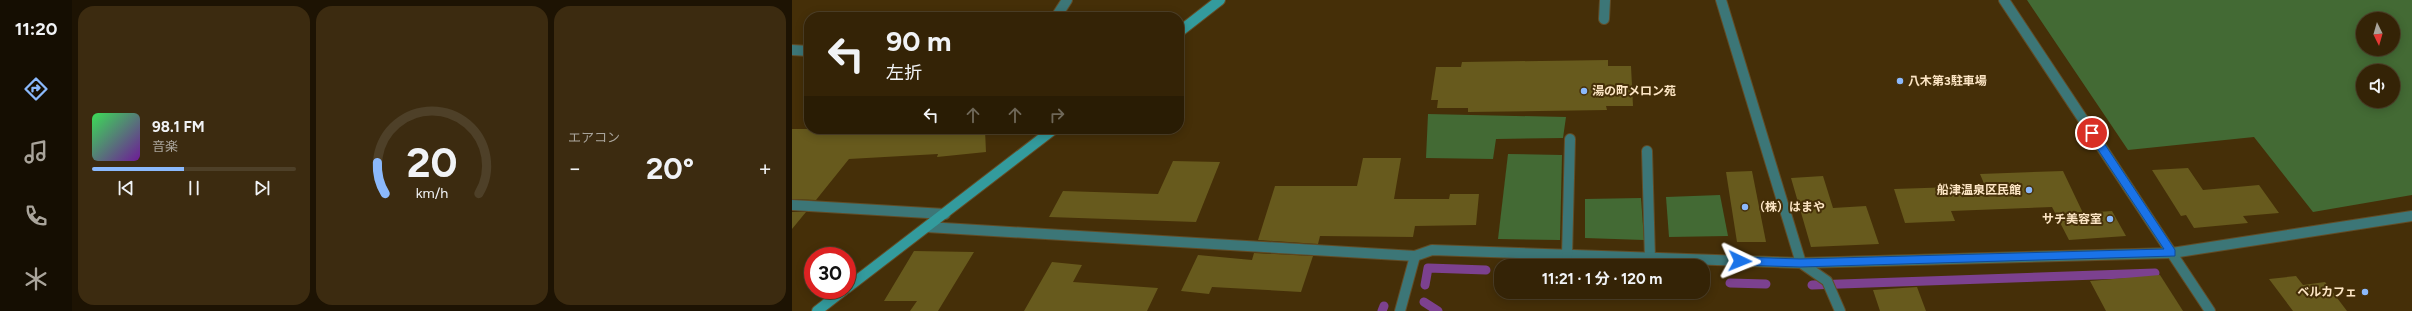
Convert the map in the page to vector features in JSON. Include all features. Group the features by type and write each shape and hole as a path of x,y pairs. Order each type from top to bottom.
{"street":[{"path":"1059,12 1067,0"},
{"path":"1184,28 1220,0"},
{"path":"1604,19 1605,0"},
{"path":"1721,0 1800,263 1827,281 1840,311"},
{"path":"2004,0 2210,311"},
{"path":"792,50 804,51"},
{"path":"856,281 1048,134"},
{"path":"1567,256 1570,139"},
{"path":"926,227 1415,256 1432,250 1650,259 1647,151"},
{"path":"792,205 945,214"},
{"path":"1710,261 1800,263 2172,253 2412,216"},
{"path":"1400,311 1415,256"},
{"path":"817,311 832,299"}],"green space":[{"path":"2027,0 2412,0 2412,195 2313,212 2254,137 2128,150"},
{"path":"1428,114 1566,117 1563,138 1496,139 1493,159 1426,158"},
{"path":"1508,154 1562,155 1560,240 1498,239"},
{"path":"1720,195 1728,236 1669,237 1666,197"},
{"path":"1641,198 1644,240 1585,238 1585,199"}],"building":[{"name":"湯の町メロン苑","path":"1608,60 1608,66 1631,66 1633,106 1606,106 1607,110 1468,112 1468,108 1437,108 1438,100 1431,100 1436,67 1461,67 1462,62"},
{"path":"792,129 804,129 804,134 985,134 986,152 937,157 938,154 849,159 816,200 792,199"},
{"path":"1363,158 1401,158 1394,199 1449,199 1450,194 1479,194 1476,225 1415,226 1413,237 1320,236 1318,244 1258,240 1275,186 1357,186"},
{"path":"1173,161 1220,162 1196,222 1049,217 1063,191 1158,194"},
{"path":"2188,168 2203,190 2259,185 2279,213 2243,216 2248,223 2194,228 2186,215 2181,216 2152,170"},
{"name":"（株）はまや","path":"1752,171 1766,242 1737,242 1726,172"},
{"path":"2063,171 2083,213 2112,211 2126,236 2069,240 2052,207 1951,211 1955,221 1905,223 1894,189 1985,186 1980,174"},
{"path":"1823,176 1833,208 1866,206 1879,244 1811,247 1791,178"},
{"path":"792,212 806,212 792,229"},
{"path":"914,251 974,252 938,311 910,311 917,301 884,301"},
{"path":"1254,253 1313,256 1301,292 1212,287 1209,294 1181,291 1198,255 1252,260"},
{"path":"1052,262 1082,265 1073,282 1158,288 1147,311 1024,311"},
{"path":"2160,275 2183,311 2106,311 2090,281"},
{"path":"2296,276 2303,285 2325,282 2347,311 2293,311 2269,279"},
{"path":"1917,287 1926,311 1880,311 1873,290"}],"waterway":[{"path":"1425,285 1428,268 1486,270"},
{"path":"1812,285 2155,273"},
{"path":"1730,283 1766,284"},
{"path":"1424,302 1438,311"},
{"path":"1382,311 1384,306"}],"place":[{"name":"八木第3駐車場","path":"1900,81"},
{"name":"湯の町メロン苑","path":"1584,91"},
{"name":"船津温泉区民館","path":"2029,190"},
{"name":"（株）はまや","path":"1745,207"},
{"name":"サチ美容室","path":"2110,219"},
{"name":"ベルカフェ","path":"2365,292"}],"route":[{"path":"1740,261 1800,263 2172,253 2092,133"}]}
